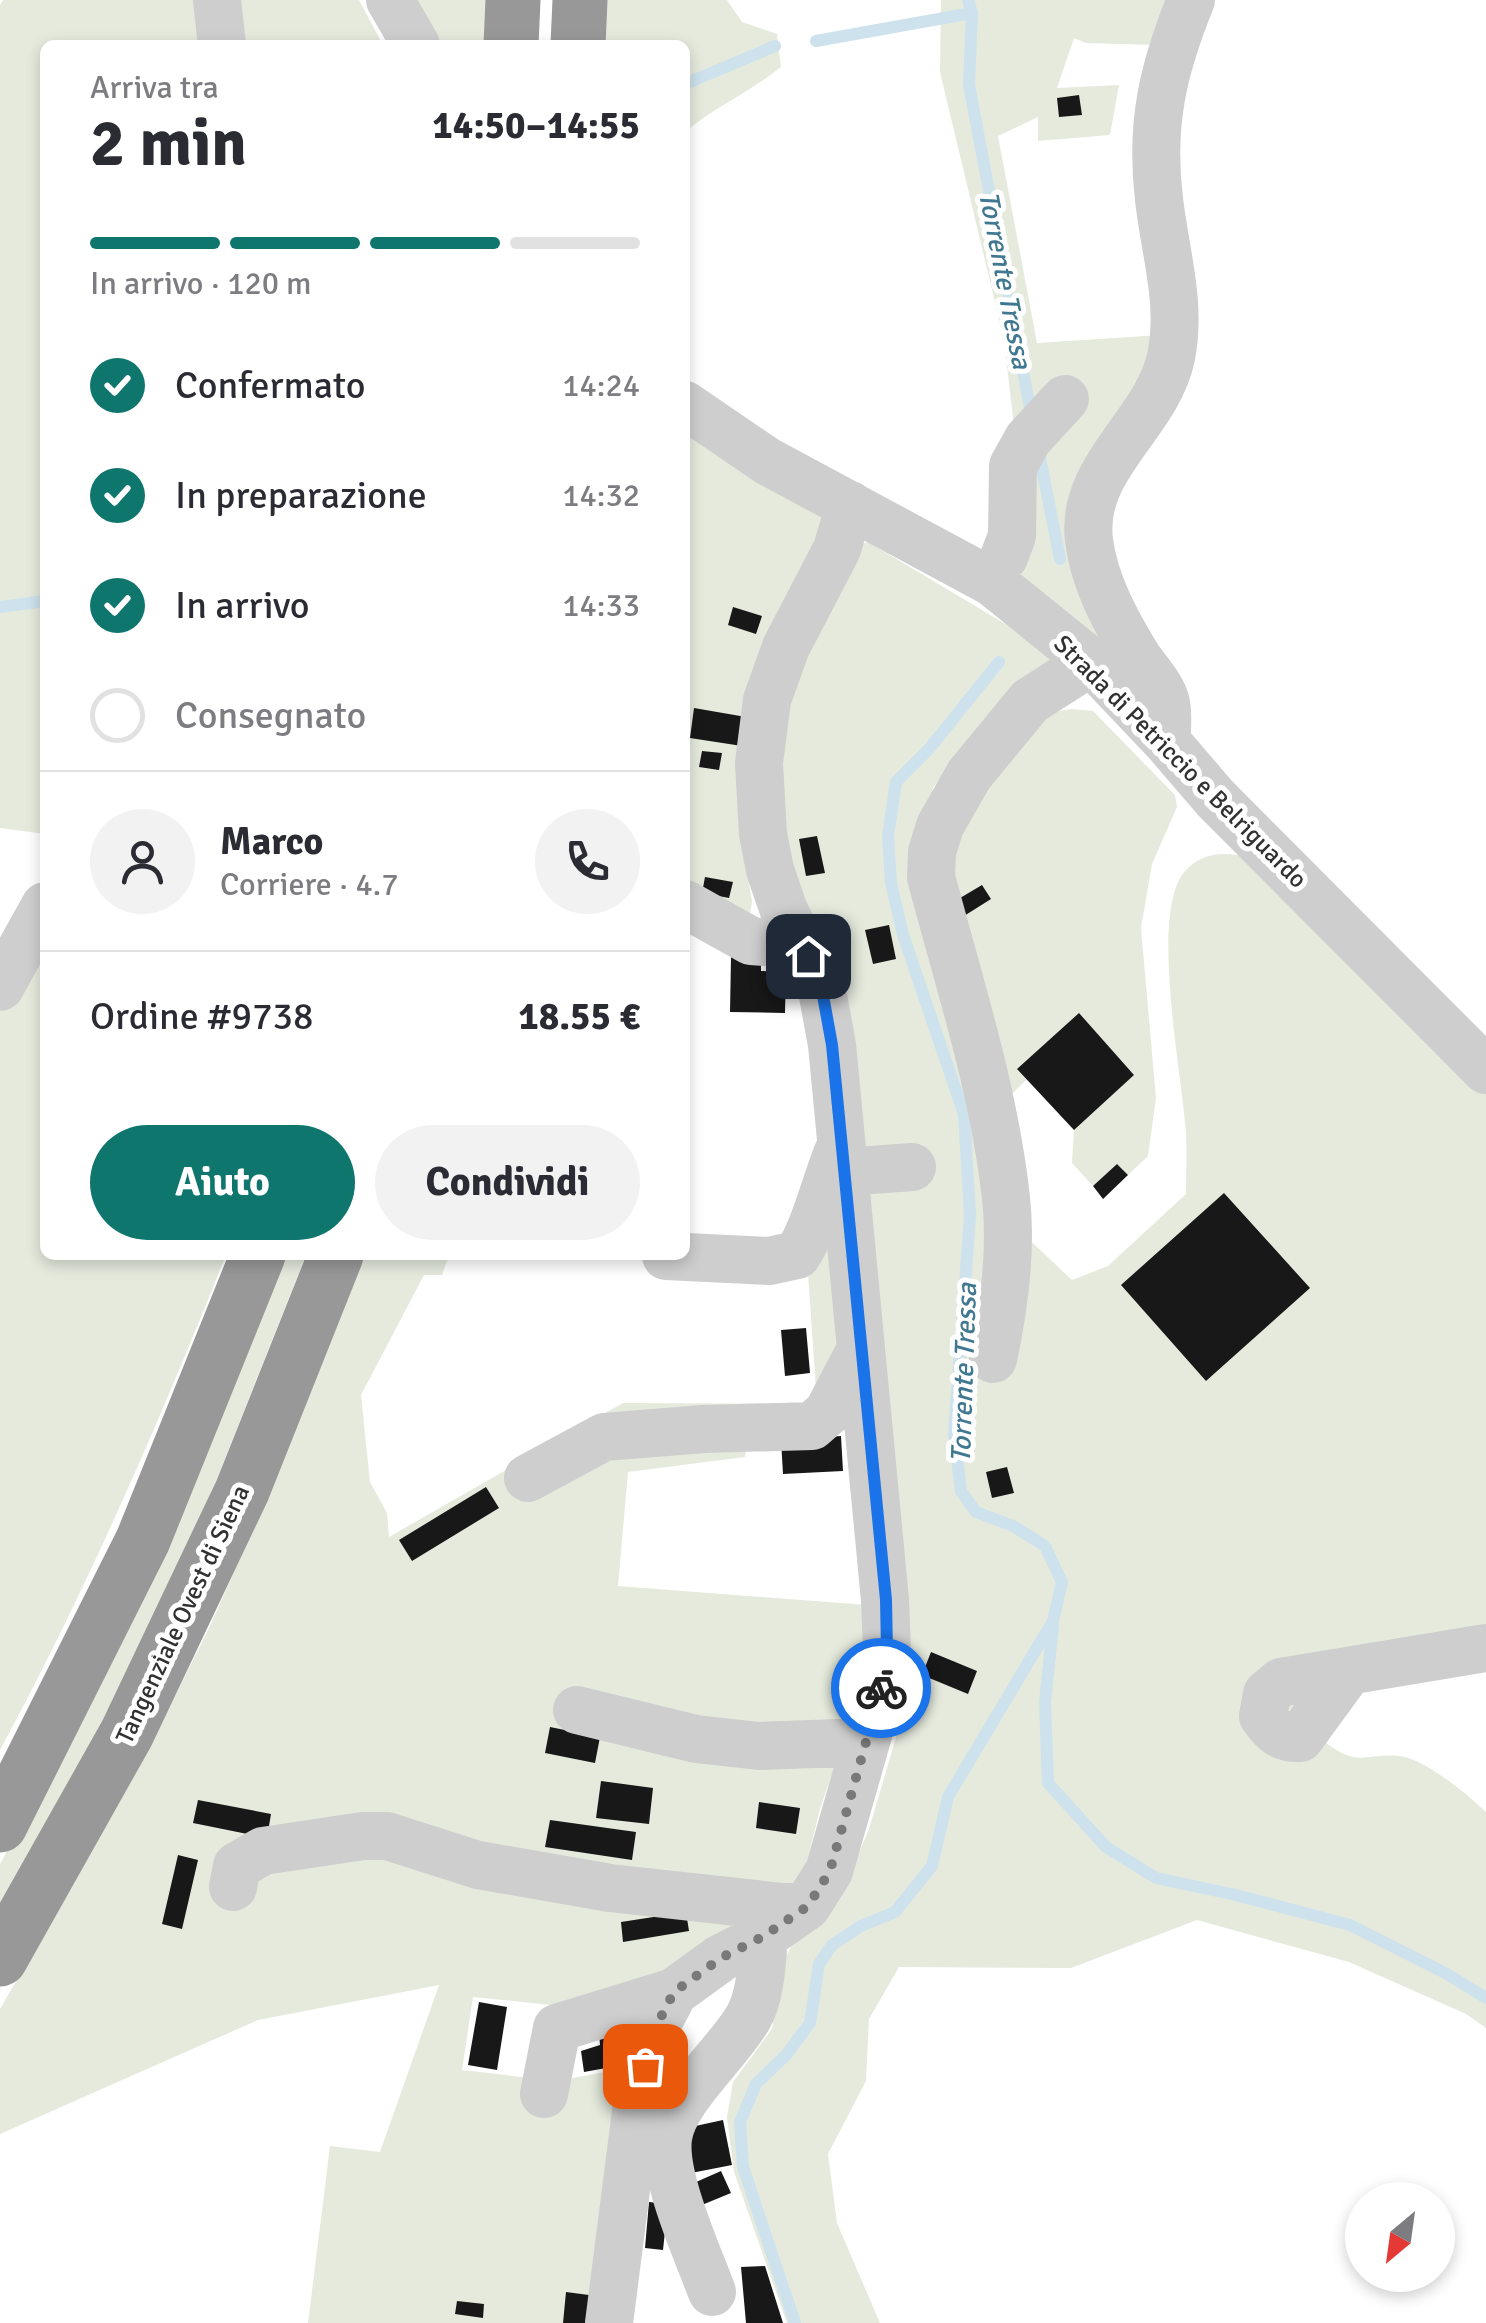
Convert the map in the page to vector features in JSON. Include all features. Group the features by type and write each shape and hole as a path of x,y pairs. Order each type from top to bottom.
{"highway":[{"path":"512,40 513,0"},
{"path":"578,40 580,0"},
{"path":"0,1825 143,1540 256,1260"},
{"name":"Tangenziale Ovest di Siena","path":"0,1960 94,1796 160,1664 242,1491 334,1260"}],"street":[{"path":"218,0 222,40"},
{"path":"390,0 413,40"},
{"path":"1167,742 1166,701 1118,626 1095,568 1089,537 1090,507 1101,480 1155,400 1171,354 1176,317 1155,154 1156,110 1191,0"},
{"name":"Strada di Petriccio e Belriguardo","path":"690,408 767,461 992,582 1090,662 1216,798 1486,1070"},
{"path":"1004,556 1012,536 1013,466 1049,417"},
{"path":"544,2094 557,2028 674,1992 721,1958 764,1936 808,1906 830,1871 880,1693 887,1650 886,1600 832,1045 822,990 770,870 763,834 759,764 767,700 786,648 836,549 850,505"},
{"path":"994,1358 1004,1309 1006,1202 992,1108 931,877 932,852 954,799 1030,700 1090,662"},
{"path":"690,907 751,942 765,942 794,930"},
{"path":"0,987 40,915"},
{"path":"843,1158 912,1168"},
{"path":"690,1257 769,1261 796,1255 811,1229 820,1194 843,1158"},
{"path":"528,1478 604,1438 704,1429 812,1426 828,1412 861,1349"},
{"path":"1348,1670 1486,1648"},
{"path":"577,1710 696,1739 759,1746 866,1742"},
{"path":"234,1888 237,1866 263,1852 363,1836 387,1836 478,1865 610,1888 782,1908 808,1906"},
{"path":"712,2292 676,2195 668,2139 682,2101 716,2064 751,2014 764,1936"},
{"path":"609,2323 638,2096 652,2034 674,1992"}],"shaded area":[{"path":"3,0 359,0 380,40 40,40 40,833 0,828"},
{"path":"414,0 491,0 488,40 439,40"},
{"path":"602,0 727,0 742,22 777,34 781,67 690,128 690,40 601,40"},
{"path":"941,0 1178,0 1154,45 1086,43 1074,38 1057,88 1119,85 1110,135 1038,141 1038,117 998,136 1037,343 1161,335 1077,512 1155,689 1013,579 1022,495 1004,340 940,72"},
{"path":"690,430 823,517 746,866 750,913 690,893"},
{"path":"868,542 1061,657 1026,692 982,722 933,788 928,821 1018,1229 1072,1280 1108,1266 1186,1194 1186,1133 1171,999 1169,927 1173,897 1182,875 1205,857 1232,854 1251,859 1486,1094 1486,1636 1345,1661 1326,1743 1355,1757 1410,1759 1446,1779 1486,1812 1486,2028 1466,2014 1349,1962 1197,1920 1071,1968 899,1967 869,2019 866,2081 828,2154 837,2223 880,2323 787,2323 734,2172 727,2117 733,2082 772,2029 784,1960 798,1933 851,1872 869,1829 900,1724 909,1659 864,1156 778,817 782,707 862,544"},
{"path":"1093,711 1175,795 1177,807 1152,864 1141,928 1156,1098 1148,1156 1128,1175 1117,1164 1093,1186 1072,1163 1074,1130 1134,1075 1078,1014 1018,1068 1027,1079 1001,1105 945,894 951,824 1051,712"},
{"path":"40,936 40,1260 224,1260 120,1506 0,1750 0,1012"},
{"path":"836,1195 847,1347 818,1404 844,1405 824,1430 748,1440 745,1457 628,1472 618,1586 867,1605 867,1644 859,1695 820,1809 807,1861 787,1899 743,1894 739,1927 668,1981 560,2006 473,1997 462,2070 556,2081 627,2068 597,2323 308,2323 330,2146 380,2152 439,1985 258,2020 0,2134 0,2009 138,1770 210,1626 255,1524 357,1260 447,1260 442,1275 424,1275 361,1395 370,1482 387,1513 389,1537 623,1403 817,1404 808,1274 769,1274 769,1269 803,1262 813,1246 829,1196"},
{"path":"275,1260 304,1260 153,1626 0,1914 0,1864 57,1758"}],"building":[{"path":"1079,95 1082,115 1059,117 1057,98"},
{"path":"733,607 762,616 756,634 728,625"},
{"path":"694,708 746,717 742,746 690,738"},
{"path":"702,751 722,753 719,770 699,767"},
{"path":"817,836 825,873 806,876 799,839"},
{"path":"705,877 733,882 729,898 702,893"},
{"path":"982,885 991,899 964,916 955,901"},
{"path":"889,925 896,959 873,964 865,930"},
{"path":"731,957 761,958 761,971 786,972 785,1013 730,1012"},
{"path":"1079,1013 1134,1075 1074,1130 1017,1069"},
{"path":"1117,1164 1128,1175 1103,1199 1093,1186"},
{"path":"1224,1193 1310,1288 1206,1381 1121,1285"},
{"path":"806,1328 810,1373 785,1376 781,1330"},
{"path":"841,1436 843,1471 783,1474 781,1440"},
{"path":"1007,1467 1014,1493 992,1498 986,1472"},
{"path":"486,1487 499,1508 412,1561 399,1540"},
{"path":"931,1652 977,1671 968,1694 922,1675"},
{"path":"550,1727 600,1737 595,1763 545,1753"},
{"path":"601,1781 653,1788 649,1824 596,1818"},
{"path":"198,1800 271,1814 267,1838 193,1823"},
{"path":"759,1802 800,1808 796,1834 756,1828"},
{"path":"550,1820 636,1832 632,1860 545,1847"},
{"path":"178,1855 198,1860 182,1929 162,1924"},
{"path":"686,1912 689,1931 623,1942 621,1922"},
{"path":"479,2002 507,2007 497,2070 468,2065"},
{"path":"625,2027 628,2064 584,2072 581,2051 600,2045 599,2033"},
{"path":"723,2120 732,2165 686,2174 677,2130"},
{"path":"721,2171 731,2193 697,2207 687,2186"},
{"path":"649,2202 668,2204 663,2250 645,2248"},
{"path":"765,2266 783,2323 746,2323 741,2267"},
{"path":"566,2292 589,2295 586,2323 563,2323"},
{"path":"457,2301 484,2304 483,2318 455,2314"}],"waterway":[{"name":"Torrente Tressa","path":"968,0 972,13 969,85 1032,419"},
{"path":"816,41 972,13"},
{"path":"690,82 775,46"},
{"name":"Torrente Tressa","path":"1038,448 1060,559"},
{"path":"0,607 40,602"},
{"name":"Torrente Tressa","path":"795,2323 743,2167 740,2122 756,2084 786,2055 810,2023 819,1964 832,1945 861,1926 895,1912 932,1866 948,1797 1053,1621 1062,1582 1045,1546 1013,1526 976,1512 961,1491 954,1435 970,1215 964,1114 903,935 891,883 888,836 896,782 929,749 999,662"},
{"path":"1053,1626 1045,1702 1048,1783 1106,1847 1156,1878 1350,1925 1486,1998"}],"way so far":[{"path":"645,2066 652,2034 674,1992 721,1958 764,1936 808,1906 830,1871 881,1688"}],"route":[{"path":"808,956 822,990 832,1045 886,1600 887,1650 881,1688"}]}
